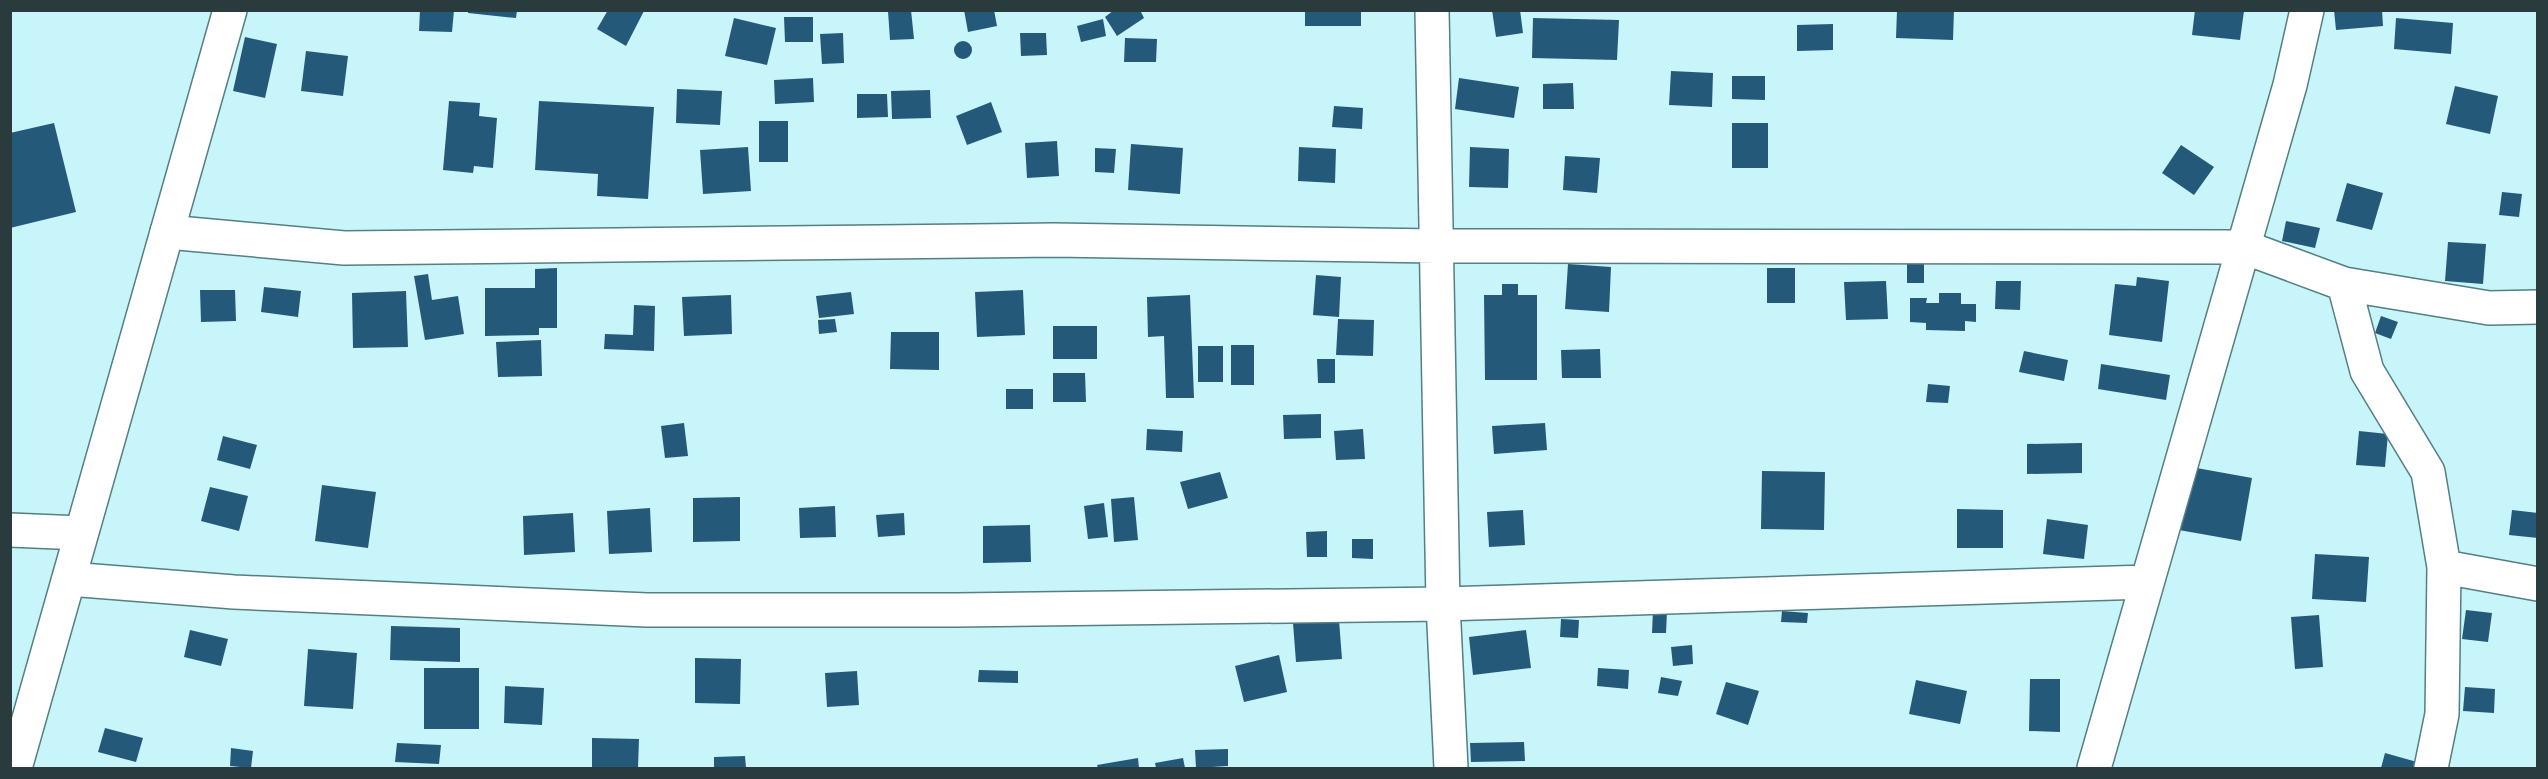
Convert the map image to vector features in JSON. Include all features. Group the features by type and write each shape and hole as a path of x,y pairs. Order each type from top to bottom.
{"street":[{"path":"15,768 230,10"},
{"path":"1432,10 1443,604 1450,768"},
{"path":"2094,768 2290,85 2307,10"},
{"path":"167,232 344,248 1054,240 1436,246 2244,247 2344,284 2489,308 2538,307"},
{"path":"2344,284 2367,371 2428,472 2444,567 2442,714 2431,768"},
{"path":"10,530 81,533"},
{"path":"2444,567 2538,584"},
{"path":"69,579 234,592 647,610 956,610 1443,604 2147,582"}],"building":[{"path":"420,10 454,10 452,32 419,31"},
{"path":"468,10 517,10 516,18 468,13"},
{"path":"608,10 644,11 626,46 597,29"},
{"path":"911,10 914,39 890,40 888,11"},
{"path":"964,10 994,10 997,26 968,32"},
{"path":"1114,10 1140,10 1144,18 1117,36 1105,17"},
{"path":"1305,10 1361,10 1361,26 1305,26"},
{"path":"1492,10 1520,10 1523,33 1496,37"},
{"path":"1897,10 1954,10 1953,40 1896,38"},
{"path":"2195,10 2244,11 2240,40 2192,35"},
{"path":"2334,10 2382,10 2383,26 2336,30"},
{"path":"784,17 813,17 813,42 785,42"},
{"path":"734,18 776,28 767,65 725,56"},
{"path":"1533,18 1619,20 1617,60 1532,58"},
{"path":"2396,18 2453,23 2451,54 2394,49"},
{"path":"1103,19 1106,36 1081,42 1077,26"},
{"path":"1833,24 1833,50 1797,51 1797,25"},
{"path":"843,33 844,63 822,64 820,34"},
{"path":"1020,33 1046,33 1047,55 1021,56"},
{"path":"245,37 277,44 265,98 233,91"},
{"path":"1125,38 1157,39 1156,62 1124,62"},
{"path":"963,41 969,44 972,50 969,56 963,59 957,56 954,50 957,44"},
{"path":"306,51 348,56 343,96 301,91"},
{"path":"1671,71 1713,73 1712,107 1669,105"},
{"path":"1732,76 1765,76 1765,100 1732,99"},
{"path":"813,78 814,102 775,104 774,80"},
{"path":"1459,78 1519,87 1514,118 1455,109"},
{"path":"1573,83 1574,109 1543,109 1543,84"},
{"path":"2455,86 2498,96 2490,134 2446,124"},
{"path":"677,89 722,91 720,125 676,123"},
{"path":"930,90 931,118 892,119 891,91"},
{"path":"857,94 887,94 888,117 857,118"},
{"path":"449,101 480,103 479,116 497,118 493,168 474,166 473,173 443,170"},
{"path":"539,101 654,107 648,199 597,196 598,174 535,170"},
{"path":"991,102 1002,132 967,145 956,116"},
{"path":"1334,106 1363,108 1362,129 1332,127"},
{"path":"759,121 788,121 788,162 759,162"},
{"path":"54,123 76,212 10,228 10,133"},
{"path":"1732,123 1768,123 1768,168 1732,168"},
{"path":"1057,141 1059,176 1027,178 1025,143"},
{"path":"1131,144 1183,148 1180,194 1128,190"},
{"path":"2181,145 2214,167 2194,195 2162,173"},
{"path":"748,147 751,191 703,194 700,150"},
{"path":"1299,147 1336,149 1335,183 1298,181"},
{"path":"1470,147 1509,149 1508,188 1469,187"},
{"path":"1095,148 1116,149 1114,173 1095,172"},
{"path":"1565,156 1600,158 1597,193 1563,190"},
{"path":"2347,183 2383,193 2372,230 2336,221"},
{"path":"2502,192 2522,194 2519,217 2499,215"},
{"path":"2286,221 2320,228 2315,248 2282,241"},
{"path":"2448,242 2486,244 2483,284 2445,281"},
{"path":"1907,258 1924,258 1924,283 1907,283"},
{"path":"1568,264 1611,267 1609,312 1565,309"},
{"path":"557,268 557,328 539,328 539,335 485,336 485,288 535,288 535,269"},
{"path":"1767,268 1795,268 1795,303 1767,303"},
{"path":"428,274 432,300 458,296 464,334 425,340 414,276"},
{"path":"1316,275 1341,277 1339,317 1313,315"},
{"path":"2137,277 2169,281 2162,342 2109,335 2115,284 2136,286"},
{"path":"1886,281 1888,319 1846,320 1844,282"},
{"path":"1996,281 2021,281 2020,310 1995,309"},
{"path":"1502,284 1518,284 1518,295 1537,295 1537,380 1485,380 1484,295 1502,295"},
{"path":"264,287 301,291 298,317 261,312"},
{"path":"200,290 235,290 236,321 201,322"},
{"path":"1023,290 1025,335 977,337 975,292"},
{"path":"406,291 408,347 353,348 352,293"},
{"path":"851,292 854,314 819,318 816,296"},
{"path":"1939,293 1961,293 1961,304 1976,304 1976,322 1965,321 1965,331 1926,330 1926,323 1910,322 1910,298 1927,298 1926,303 1939,303"},
{"path":"731,295 732,334 684,336 682,297"},
{"path":"1190,295 1194,398 1166,398 1164,336 1148,337 1147,297"},
{"path":"634,305 655,306 654,351 604,349 605,334 633,335"},
{"path":"2381,316 2398,322 2391,339 2375,333"},
{"path":"835,319 837,332 819,334 818,320"},
{"path":"1338,319 1374,320 1373,356 1336,355"},
{"path":"1053,326 1097,326 1097,359 1053,359"},
{"path":"891,332 939,332 939,370 890,369"},
{"path":"541,340 542,376 498,377 496,342"},
{"path":"1231,345 1254,345 1254,385 1231,385"},
{"path":"1198,346 1223,346 1223,382 1198,382"},
{"path":"1600,349 1601,378 1562,378 1561,350"},
{"path":"2024,351 2068,360 2064,381 2019,372"},
{"path":"1317,359 1335,359 1335,383 1318,383"},
{"path":"2101,364 2170,375 2166,400 2098,389"},
{"path":"1053,373 1085,373 1086,402 1053,402"},
{"path":"1928,384 1950,386 1948,403 1926,402"},
{"path":"1006,389 1033,389 1033,409 1006,409"},
{"path":"1321,414 1321,438 1284,439 1283,415"},
{"path":"684,423 688,456 665,458 661,426"},
{"path":"1545,423 1547,450 1494,454 1492,426"},
{"path":"1147,429 1183,431 1182,452 1146,450"},
{"path":"1363,429 1365,459 1336,460 1334,431"},
{"path":"2359,431 2388,434 2385,467 2356,465"},
{"path":"223,436 257,445 250,469 217,460"},
{"path":"2082,443 2082,473 2027,474 2027,444"},
{"path":"2191,467 2252,478 2241,541 2179,530"},
{"path":"1762,471 1825,472 1824,530 1761,529"},
{"path":"1220,472 1228,498 1188,509 1180,482"},
{"path":"322,485 376,492 368,548 315,541"},
{"path":"210,487 248,496 239,531 201,521"},
{"path":"740,497 740,541 693,542 693,498"},
{"path":"1134,497 1138,540 1114,542 1111,499"},
{"path":"1104,503 1108,537 1088,539 1084,506"},
{"path":"835,506 836,537 800,538 799,508"},
{"path":"650,508 652,552 609,554 607,511"},
{"path":"1957,509 2003,510 2003,548 1957,548"},
{"path":"1523,510 1525,545 1489,547 1487,512"},
{"path":"2512,510 2538,513 2538,538 2509,535"},
{"path":"573,513 575,552 524,555 523,516"},
{"path":"904,513 905,535 878,537 876,515"},
{"path":"2047,519 2088,525 2084,559 2043,554"},
{"path":"1030,525 1031,562 983,563 983,526"},
{"path":"1327,531 1327,557 1307,557 1306,532"},
{"path":"1352,539 1373,539 1373,559 1352,558"},
{"path":"2315,554 2369,557 2366,602 2312,599"},
{"path":"1653,610 1667,611 1666,633 1652,633"},
{"path":"2466,610 2492,613 2488,642 2462,639"},
{"path":"1782,611 1808,613 1807,623 1781,622"},
{"path":"2319,615 2323,667 2295,669 2291,617"},
{"path":"1561,619 1579,620 1578,638 1560,637"},
{"path":"1339,620 1342,659 1296,662 1293,623"},
{"path":"391,626 460,628 460,662 390,660"},
{"path":"190,630 228,639 221,666 184,657"},
{"path":"1526,630 1531,668 1473,675 1469,637"},
{"path":"1692,645 1693,664 1673,666 1671,647"},
{"path":"308,649 357,653 353,709 304,706"},
{"path":"1279,655 1287,692 1244,702 1235,666"},
{"path":"695,658 741,659 740,704 695,703"},
{"path":"424,668 479,668 479,729 424,729"},
{"path":"1598,668 1629,670 1628,689 1597,686"},
{"path":"979,670 1018,671 1018,683 978,682"},
{"path":"857,671 859,705 827,707 825,673"},
{"path":"1661,677 1682,681 1678,696 1658,693"},
{"path":"2030,679 2060,679 2060,732 2029,731"},
{"path":"1916,680 1967,691 1960,724 1909,714"},
{"path":"1726,682 1759,691 1748,725 1716,714"},
{"path":"505,686 544,688 542,725 504,723"},
{"path":"2465,687 2495,689 2494,713 2463,711"},
{"path":"105,728 143,738 136,762 98,752"},
{"path":"592,738 639,739 638,768 592,768"},
{"path":"1524,742 1525,761 1471,762 1470,743"},
{"path":"397,743 441,745 439,764 395,762"},
{"path":"231,748 253,751 251,768 230,766"},
{"path":"1228,749 1228,766 1196,768 1195,750"},
{"path":"2385,753 2417,762 2415,768 2381,768"},
{"path":"745,756 746,768 714,768 714,757"},
{"path":"1138,758 1139,768 1098,768 1097,765"},
{"path":"1183,758 1185,768 1156,768 1155,763"}]}
